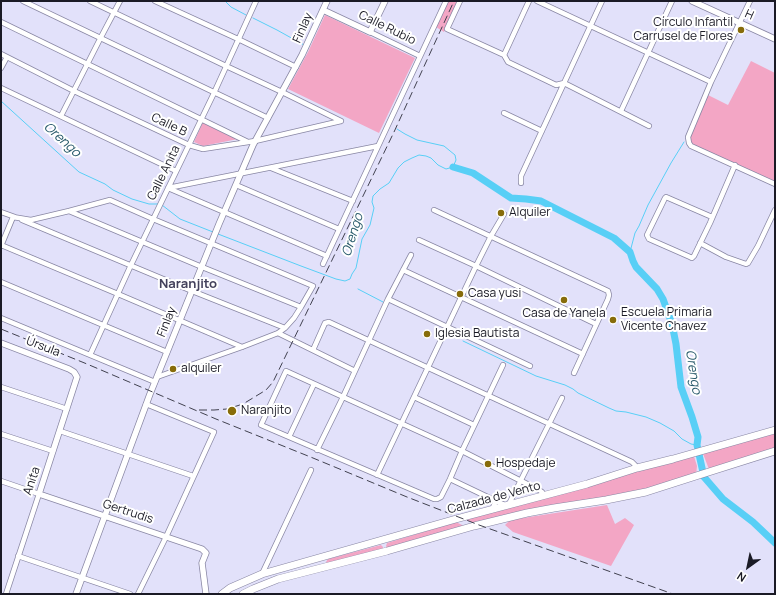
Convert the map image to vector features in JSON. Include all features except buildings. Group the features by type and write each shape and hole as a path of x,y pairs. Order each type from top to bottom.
{"main road":[{"name":"Calzada de Vento","path":"222,594 242,582 262,574 775,430"},
{"name":"Calzada de Vento","path":"243,594 278,579 387,551 474,526 554,508 646,492 775,451"},
{"path":"383,540 387,551"},
{"path":"320,558 322,568"}],"street":[{"path":"22,1 268,118"},
{"path":"90,1 282,92"},
{"path":"61,116 120,1"},
{"path":"155,1 296,67"},
{"name":"Calle Anita","path":"90,354 130,265 214,93 256,1"},
{"name":"Finlay","path":"76,594 146,404 241,173 252,142 268,118 296,67 327,1"},
{"path":"370,32 385,1"},
{"path":"323,264 446,1"},
{"path":"460,1 447,29 504,55 508,62 520,68 556,84 564,83 649,126"},
{"path":"504,55 529,1"},
{"path":"537,1 711,82"},
{"path":"521,183 521,176 602,1"},
{"path":"621,111 672,1"},
{"name":"H","path":"692,1 775,39"},
{"path":"750,1 711,82 688,137 690,146 775,184"},
{"name":"Calle Rubio","path":"323,10 420,56"},
{"path":"1,22 252,142"},
{"name":"Calle B","path":"1,54 74,91 189,145 203,149 252,142 341,121 282,92"},
{"path":"1,68 7,57"},
{"path":"1,88 176,171"},
{"path":"504,113 542,131"},
{"path":"168,188 378,146"},
{"path":"712,217 666,197 647,235 649,239 692,258 700,244 712,217 735,165"},
{"path":"271,168 353,201"},
{"path":"236,185 340,229"},
{"path":"168,188 327,256"},
{"path":"1,318 156,379 278,334 294,318 313,286 110,200 31,220 13,217"},
{"path":"434,210 606,289 609,293 608,299 574,373"},
{"path":"700,244 726,257 746,264 758,246 775,210"},
{"path":"69,211 301,307"},
{"path":"1,212 285,328"},
{"path":"377,475 476,266 504,214"},
{"path":"13,217 1,245 242,347"},
{"path":"419,240 596,324"},
{"path":"317,450 388,299 411,255"},
{"path":"403,270 582,354"},
{"path":"1,282 167,352"},
{"path":"388,299 530,366"},
{"path":"313,350 325,323 329,322 632,462 637,468"},
{"path":"278,334 355,370"},
{"name":"Úrsula","path":"1,343 69,369 77,375"},
{"path":"503,365 462,451 450,479 441,497 437,499 317,450 261,425 286,371 462,451 521,480 542,492 543,496"},
{"name":"Anita","path":"6,594 77,379 77,375"},
{"path":"289,437 314,384"},
{"path":"1,387 67,409"},
{"path":"414,397 474,426"},
{"path":"450,479 507,506 562,398"},
{"path":"138,594 214,432 146,404"},
{"path":"60,431 193,476"},
{"path":"1,434 53,451"},
{"path":"262,574 311,470"},
{"name":"Gertrudis","path":"1,481 202,549 206,553 202,563 206,594"},
{"path":"492,510 495,503 494,500"},
{"path":"18,556 130,594"}],"shaded area":[{"path":"448,1 459,1 444,32 436,27"},
{"path":"325,15 415,58 379,133 288,89 308,52"},
{"path":"751,61 775,73 775,184 689,143 698,111 706,94 728,105"},
{"path":"203,122 238,139 203,146 194,142"},
{"path":"775,430 775,451 710,472 702,451"},
{"path":"693,453 697,466 696,476 646,492 479,525 461,518"},
{"path":"607,505 615,524 625,518 634,525 611,566 513,532 505,525 510,520"},
{"path":"456,522 464,526 387,548 386,546 387,543"},
{"path":"381,545 383,549 327,564 326,562 328,559"}],"waterway":[{"path":"225,1 231,7 246,15"},
{"path":"253,18 304,45"},
{"name":"Orengo","path":"1,101 79,172 132,199 149,204 159,204"},
{"name":"Orengo","path":"218,234 336,279 345,281 350,279 356,268 362,239 370,225 374,208 372,202 373,196 389,183 398,168 404,162 412,158 419,155 426,156 446,169 453,167 456,160 455,155 444,146 417,140 397,129"},
{"path":"630,252 635,233 648,205 684,142"},
{"name":"Orengo","path":"453,167 473,173 511,198 541,201 614,238 630,252 636,267 657,289 663,299 672,324 681,387 698,437 697,445 704,477 723,499 753,522 775,543"},
{"name":"Orengo","path":"162,205 180,219 213,232"},
{"path":"358,289 383,302"},
{"path":"463,341 536,376 565,385 578,393 616,411 646,417 660,423 674,431 682,439 691,444 697,445"}],"railway":[{"path":"199,410 227,409 243,404 266,390 273,382 394,132 454,1"},
{"path":"1,329 407,497 479,525 673,594"}],"place":[{"name":"Círculo Infantil Carrusel de Flores","path":"741,30"},
{"name":"Alquiler","path":"501,213"},
{"name":"Casa yusi","path":"460,294"},
{"name":"Casa de Yanela","path":"564,300"},
{"name":"Escuela Primaria Vicente Chavez","path":"613,320"},
{"name":"Iglesia Bautista","path":"427,334"},
{"name":"alquiler","path":"173,369"},
{"name":"Naranjito","path":"232,411"},
{"name":"Hospedaje","path":"488,464"}],"district":[{"name":"Naranjito","path":"188,284"}]}
